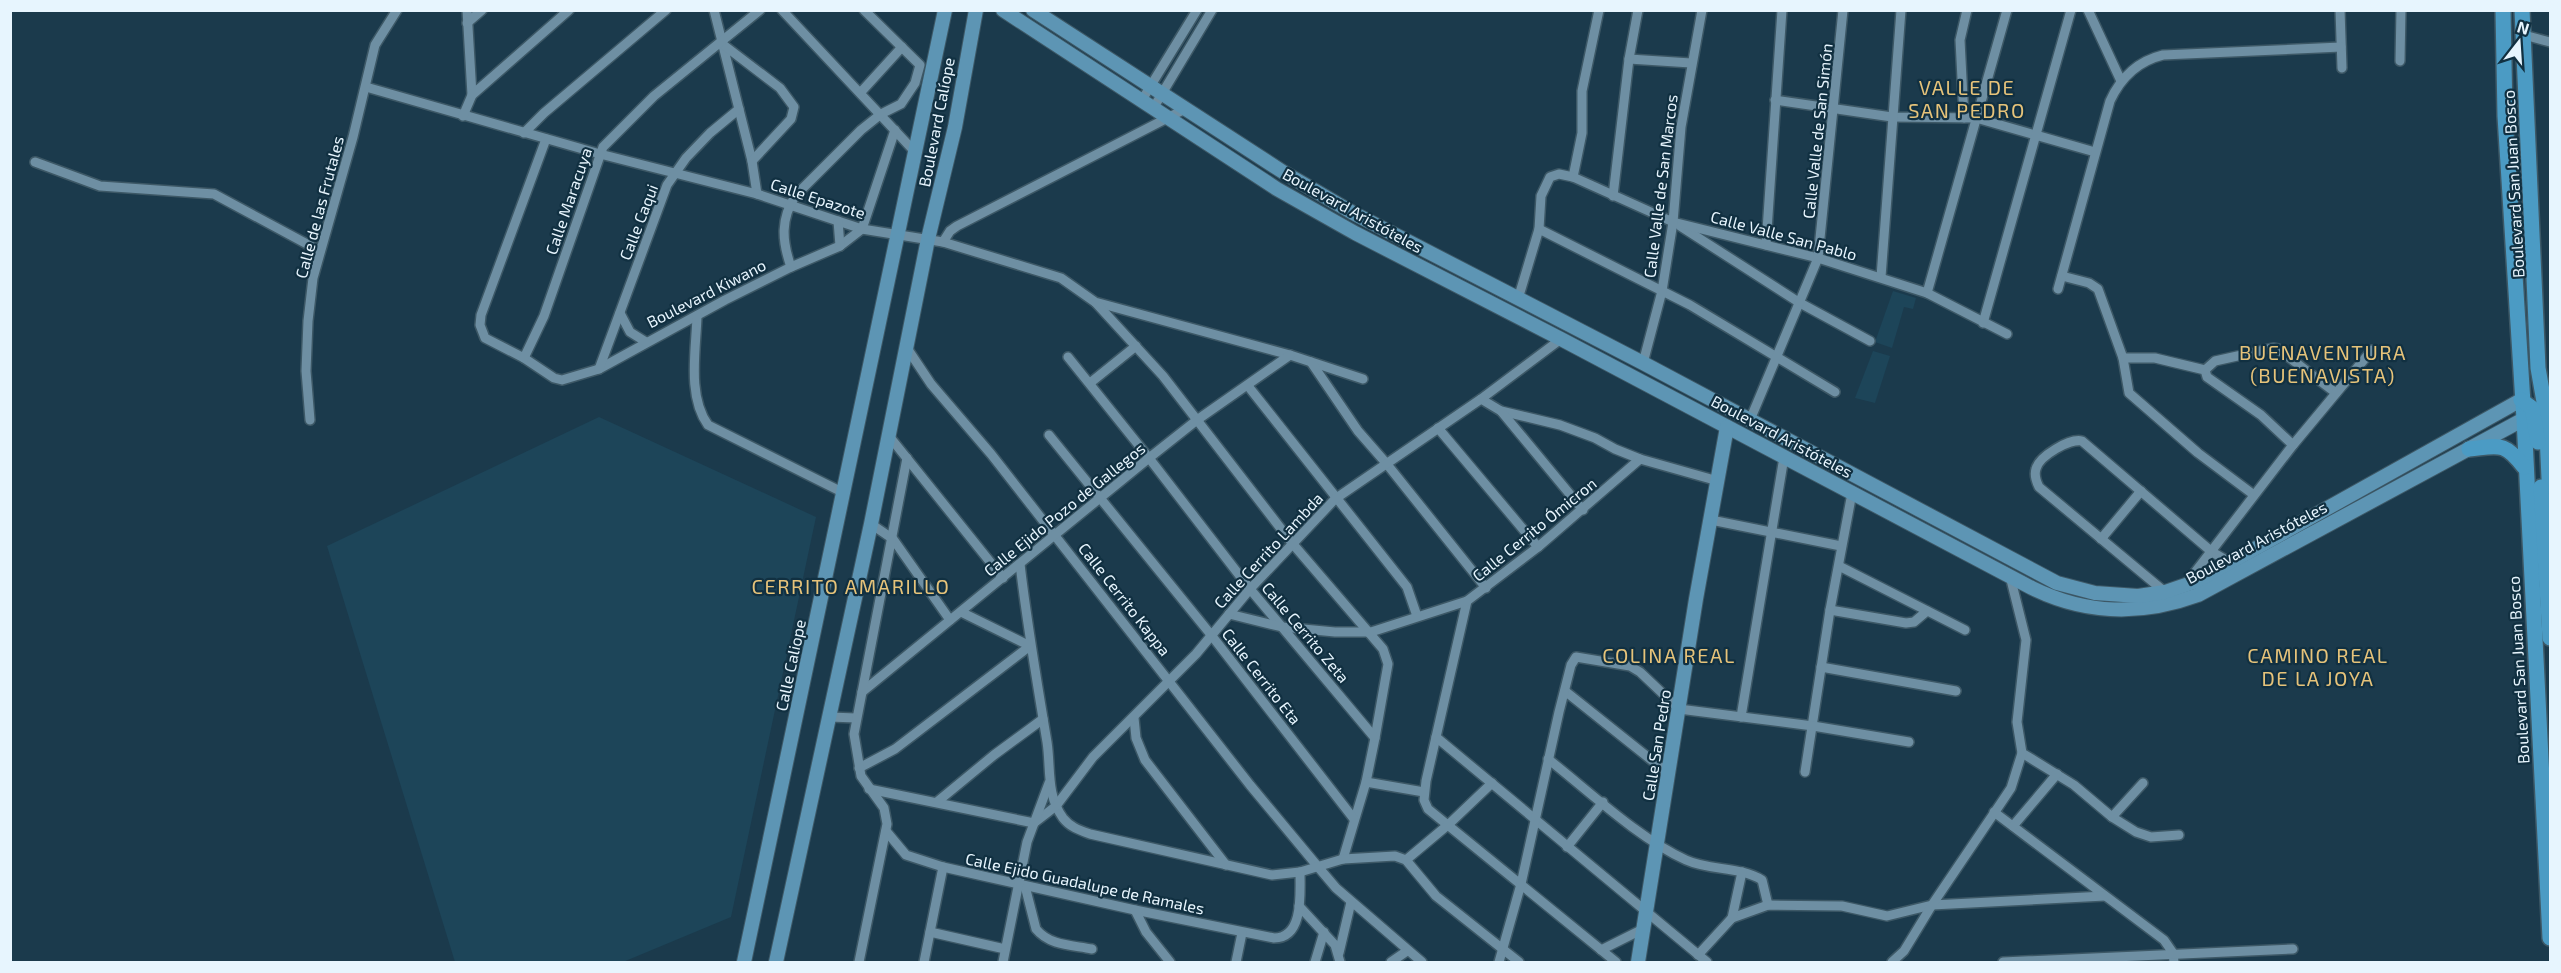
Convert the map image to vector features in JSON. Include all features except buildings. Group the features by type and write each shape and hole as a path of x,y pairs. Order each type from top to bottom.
{"main road":[{"name":"Boulevard San Juan Bosco","path":"2503,10 2512,115 2526,409 2524,467 2546,762 2550,938"},
{"name":"Boulevard San Juan Bosco","path":"2523,10 2538,368 2546,412 2550,500"},
{"path":"2526,76 2512,115 2523,168 2531,179"},
{"path":"2526,409 2536,397 2538,368"},
{"name":"Boulevard San Juan Bosco","path":"2526,409 2537,426 2550,638"},
{"path":"2469,449 2494,445 2505,447 2515,454 2524,467"},
{"name":"Boulevard San Juan Bosco","path":"2546,562 2550,525"}],"street":[{"name":"Calle de las Frutales","path":"310,420 306,370 308,321 320,251 366,87 375,45 396,10"},
{"path":"467,10 472,95"},
{"path":"467,23 482,10"},
{"path":"463,116 472,95 569,10"},
{"path":"524,133 543,113 666,10"},
{"path":"714,10 753,161 757,194"},
{"name":"Calle Maracuya","path":"524,358 544,316 600,154 611,136 654,96 760,10"},
{"path":"783,10 916,153"},
{"path":"864,10 932,74"},
{"name":"Boulevard Calíope","path":"898,234 945,10"},
{"name":"Boulevard Calíope","path":"928,239 955,127 975,10"},
{"name":"Boulevard Aristóteles","path":"1004,10 1277,189 1355,234 1561,339 2047,595 2090,608 2121,611 2169,605 2211,589 2469,449 2526,409"},
{"name":"Boulevard Aristóteles","path":"1033,10 1185,109 1353,213 2057,582 2082,591 2109,596 2138,596 2185,586 2526,409"},
{"path":"1148,104 1197,10"},
{"path":"1148,104 1212,10"},
{"path":"1574,177 1582,133 1582,91 1599,10"},
{"path":"1613,196 1629,59 1638,10"},
{"name":"Calle Valle de San Marcos","path":"1643,363 1662,291 1673,222 1681,127 1702,10"},
{"path":"1766,244 1782,10"},
{"name":"Calle Valle de San Simón","path":"1750,420 1818,258 1843,10"},
{"path":"1881,277 1901,10"},
{"path":"1964,118 1960,40 1967,10"},
{"path":"1927,292 2007,10"},
{"path":"1983,323 2071,10"},
{"path":"2088,10 2121,81"},
{"path":"2340,10 2342,68"},
{"path":"2400,61 2401,10"},
{"path":"2524,35 2550,42"},
{"path":"721,43 780,88 794,107 791,119 753,161"},
{"path":"861,92 902,47"},
{"path":"2058,289 2110,101 2121,81 2135,68 2148,59 2163,55 2341,47"},
{"path":"1629,59 1691,63"},
{"path":"791,267 783,244 783,232 790,204 796,195 844,147 881,114 901,104 915,83 917,62"},
{"name":"Calle Epazote","path":"366,87 600,154 757,194 862,229 944,242 1060,278 1095,302 1290,355 1364,379"},
{"path":"1775,100 1892,117 1976,118 2095,152"},
{"name":"Calle Caqui","path":"599,369 663,195 674,174 710,133 740,109"},
{"path":"944,242 950,231 957,226 1185,109"},
{"path":"862,229 895,130"},
{"path":"524,358 485,338 480,325 481,315 546,139"},
{"path":"35,162 100,186 213,194 320,251"},
{"name":"Calle Valle San Pablo","path":"1539,229 1540,196 1550,177 1559,174 1574,177 1673,222 1818,258 1927,292 2007,334"},
{"path":"838,221 840,246"},
{"path":"1673,222 1800,303 1870,341"},
{"name":"Boulevard Kiwano","path":"524,358 546,374 562,380 599,369 791,267 840,246 862,229"},
{"path":"1518,299 1539,229 1662,291 1835,392"},
{"name":"Calle Caliope","path":"744,963 898,234"},
{"path":"776,963 871,524 928,239"},
{"path":"2062,276 2090,283 2097,290 2123,358 2129,393 2198,453 2254,495"},
{"path":"1095,302 1136,346 1197,420 1292,543 1371,632 1383,649 1388,664 1375,738 1366,782 1343,859"},
{"path":"620,313 630,332 646,342"},
{"path":"697,316 696,398 700,415 708,425 844,492"},
{"name":"Calle Cerrito Lambda","path":"1034,823 1056,806 1093,757 1134,718 1212,636 1250,589 1335,499 1481,399 1561,339"},
{"path":"1090,383 1136,346"},
{"name":"Calle Cerrito Kappa","path":"907,348 931,384 1056,534 1250,785 1319,868 1351,902 1422,963"},
{"path":"2205,370 2215,361 2273,348 2282,352 2336,393"},
{"path":"2185,586 2293,445 2372,350"},
{"name":"Calle Ejido Pozo de Gallegos","path":"862,692 1197,420 1290,355"},
{"name":"Calle Cerrito Zeta","path":"1068,357 1250,589 1375,738"},
{"path":"2123,358 2155,358 2205,370"},
{"path":"1311,362 1351,422 1486,588"},
{"path":"1635,378 1643,363"},
{"path":"2205,370 2207,377 2249,406 2293,445"},
{"path":"1248,386 1335,499 1407,587 1417,616"},
{"path":"1481,399 1501,411 1569,428 1640,459 1718,481"},
{"path":"1501,411 1583,510"},
{"name":"Calle San Pedro","path":"1638,963 1727,427"},
{"path":"1438,429 1538,548"},
{"name":"Calle Cerrito Eta","path":"1049,435 1212,636 1354,819"},
{"path":"889,436 1003,578"},
{"path":"2165,592 2039,487 2035,473 2039,462 2069,441 2082,441 2212,552 2231,563"},
{"path":"1741,717 1784,457"},
{"path":"859,963 886,831 886,816 884,808 863,781 854,734 907,458"},
{"name":"Calle Cerrito Ómicron","path":"1229,614 1282,627 1335,632 1371,632 1467,601 1538,548 1640,459"},
{"path":"2101,539 2141,491"},
{"path":"1805,772 1830,610 1842,546 1856,496"},
{"path":"1917,528 1930,516"},
{"path":"1710,520 1842,546"},
{"path":"871,524 892,539 950,620"},
{"path":"1020,564 1030,646 1047,746 1049,783 1056,806 1072,828 1272,875 1319,868 1343,859 1385,855 1406,860 1436,896 1519,963"},
{"path":"1839,566 1965,630"},
{"path":"1892,963 1904,951 1932,905 2011,788 2022,753 2017,722 2026,640 2010,576"},
{"path":"1467,601 1424,792 1428,809 1616,963"},
{"path":"1830,610 1906,623 1914,622 1927,611"},
{"path":"961,612 1030,646"},
{"path":"859,768 895,748 1030,646"},
{"path":"1499,963 1537,822 1548,759 1573,660 1576,657 1630,666 1640,672 1679,709 1813,726 1909,742"},
{"path":"1821,668 1956,691"},
{"path":"1565,691 1669,774"},
{"path":"830,717 856,718"},
{"path":"1134,718 1136,738 1145,760 1226,865"},
{"path":"938,802 994,755 1043,719"},
{"path":"1436,737 1707,963"},
{"path":"2022,753 2084,792 2112,817 2144,836 2179,835"},
{"path":"1548,759 1656,844 1704,867 1742,872 1762,880 1768,906"},
{"path":"2013,826 2057,774"},
{"path":"1366,782 1424,792"},
{"path":"1003,963 1034,823 1049,783"},
{"path":"1406,860 1449,824 1492,783"},
{"path":"2112,817 2143,783"},
{"path":"870,789 1034,823"},
{"path":"1567,847 1603,802"},
{"path":"1994,812 2164,940 2173,958"},
{"name":"Calle Ejido Guadalupe de Ramales","path":"886,831 906,855 943,867 1242,933 1281,938 1294,928 1299,906"},
{"path":"924,963 943,867"},
{"path":"1300,872 1299,906 1324,932 1339,958"},
{"path":"1732,918 1742,872"},
{"path":"1022,885 1036,929 1041,934 1054,943 1092,949"},
{"path":"1698,955 1732,918 1768,906 1842,906 1887,916 1932,905 2105,896"},
{"path":"1339,958 1351,902"},
{"path":"1135,910 1146,932 1170,963"},
{"path":"1601,950 1644,929"},
{"path":"930,932 1005,950"},
{"path":"1315,963 1324,932"},
{"path":"1236,963 1242,933"},
{"path":"2003,963 2173,958 2293,949"},
{"path":"1391,963 1407,951"}],"shaded area":[{"path":"1893,291 1916,298 1913,309 1904,307 1892,348 1875,342"},
{"path":"1873,351 1890,356 1875,403 1855,398"},
{"path":"599,417 816,517 731,917 623,962 455,962 327,546"}],"district":[{"name":"VALLE DE SAN PEDRO","path":"1967,98"},
{"name":"BUENAVENTURA (BUENAVISTA)","path":"2323,364"},
{"name":"CERRITO AMARILLO","path":"851,586"},
{"name":"COLINA REAL","path":"1669,655"},
{"name":"CAMINO REAL DE LA JOYA","path":"2318,666"}]}
